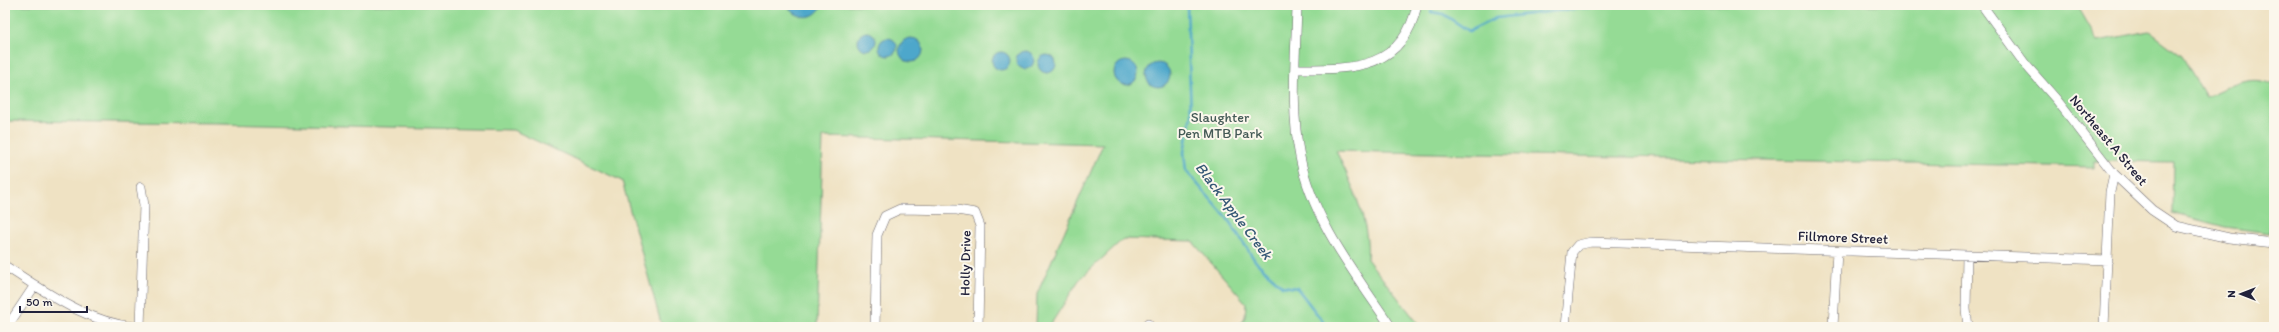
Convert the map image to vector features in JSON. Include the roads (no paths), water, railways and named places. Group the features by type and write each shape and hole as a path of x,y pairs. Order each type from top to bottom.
{"street":[{"path":"1297,5 1296,125 1300,157 1311,194 1326,225 1391,327"},
{"path":"1296,69 1347,69 1367,64 1385,56 1405,35 1414,18 1417,5"},
{"name":"Northeast A Street","path":"1982,5 2024,64 2056,99 2114,174 2152,210 2176,226 2229,238 2274,243"},
{"path":"2104,327 2110,192 2114,174"},
{"path":"140,327 144,205 141,187"},
{"name":"Holly Drive","path":"874,327 877,235 885,216 900,209 957,210 975,213 980,226 978,327"},
{"name":"Fillmore Street","path":"1565,327 1572,252 1578,245 1591,242 2108,260"},
{"path":"1833,327 1837,251"},
{"path":"1967,255 1966,309 1968,327"},
{"path":"5,266 67,305 102,321 134,327"},
{"path":"7,327 35,285"}],"water":[{"path":"787,5 822,5 815,14 805,17 795,13"},
{"path":"863,32 871,32 876,37 874,48 871,50 863,50 858,45 858,37"},
{"path":"884,38 892,38 897,43 895,54 892,56 884,56 879,51 879,43"},
{"path":"911,38 920,41 923,50 920,59 911,62 902,59 899,50 902,41"},
{"path":"1021,51 1029,51 1034,56 1032,67 1029,69 1021,69 1016,64 1016,56"},
{"path":"997,52 1005,52 1010,57 1008,68 1005,70 997,70 992,65 992,57"},
{"path":"1043,55 1051,55 1056,60 1054,71 1051,73 1043,73 1038,68 1038,60"},
{"path":"1126,61 1135,64 1138,73 1135,82 1126,85 1117,82 1114,73 1117,64"},
{"path":"1158,63 1167,66 1170,75 1167,84 1158,87 1149,84 1146,75 1149,66"}],"waterway":[{"name":"Black Apple Creek","path":"1187,5 1191,115 1184,152 1186,171 1227,218 1256,262 1282,286 1297,288 1327,327"},
{"path":"1391,5 1409,7"},
{"path":"1561,5 1561,11"},
{"path":"1431,12 1443,14 1469,31 1496,18 1609,5"}],"park label":[{"name":"Slaughter Pen MTB Park","path":"1220,126"}]}
